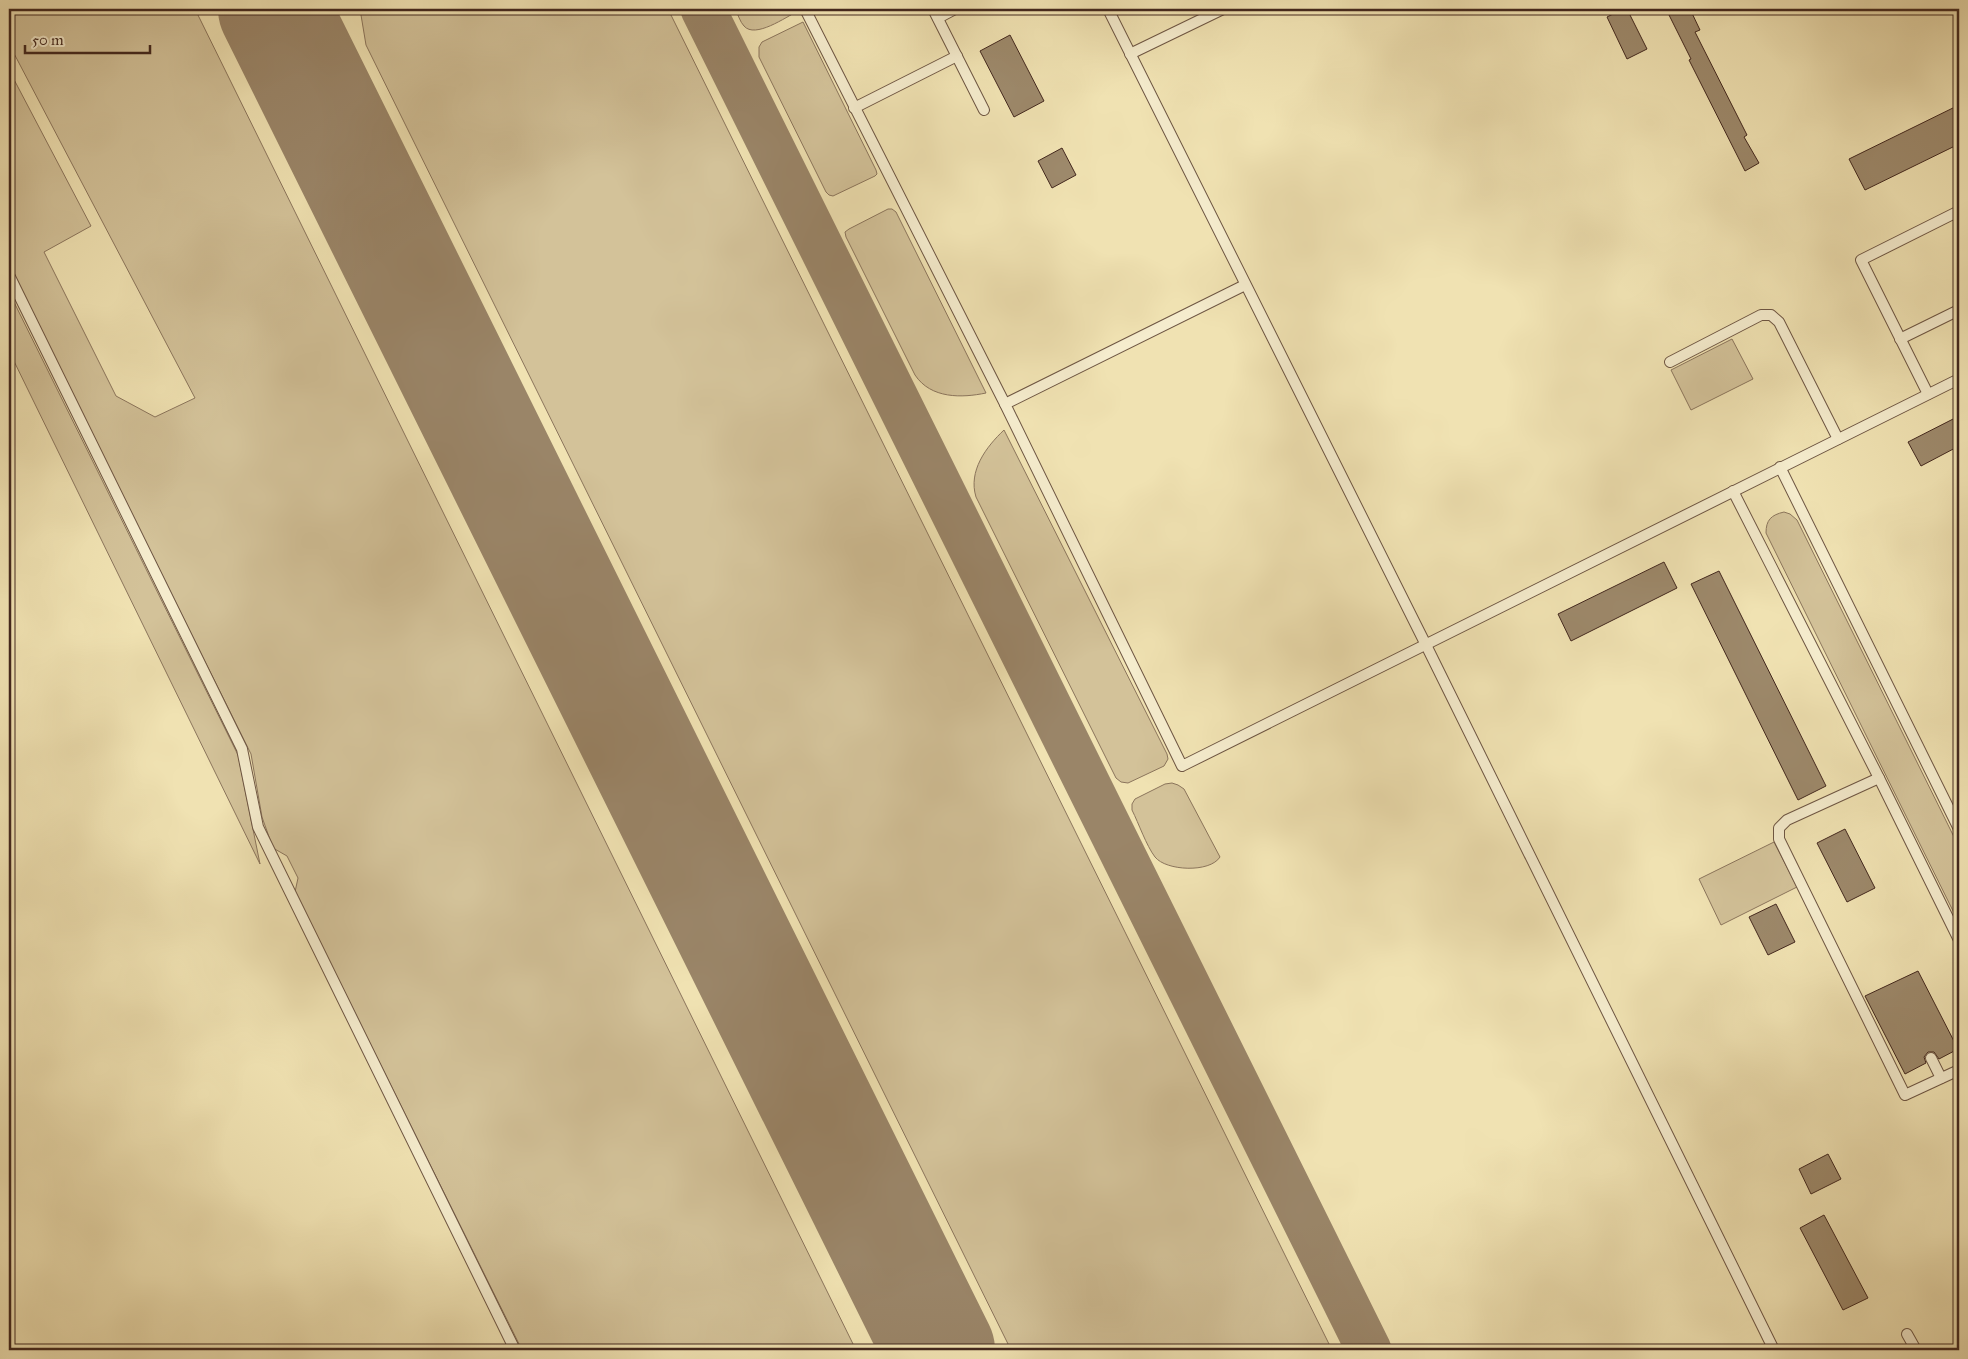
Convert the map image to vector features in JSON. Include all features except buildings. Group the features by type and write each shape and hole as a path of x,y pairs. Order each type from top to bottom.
{"lane":[{"path":"805,9 1004,404 1182,766 1959,379"},
{"path":"955,9 936,13 984,110"},
{"path":"1108,9 1426,645 1774,1350"},
{"path":"1130,54 1223,9"},
{"path":"854,108 957,56"},
{"path":"1928,394 1861,260 1957,212 1959,216"},
{"path":"9,275 242,749 258,827 515,1350"},
{"path":"1004,404 1245,285"},
{"path":"1900,339 1959,310"},
{"path":"1670,362 1761,315 1771,315 1779,322 1838,439"},
{"path":"1780,467 1959,829"},
{"path":"1734,491 1959,940"},
{"path":"1879,778 1787,820 1779,828 1779,840 1905,1095 1959,1070"},
{"path":"1931,1058 1941,1078"},
{"path":"1907,1334 1916,1350"}],"shaded area":[{"path":"9,9 195,9 856,1350 522,1350 295,892 298,878 287,856 273,848 262,817 251,754 9,267 9,70 91,226 44,252 116,396 155,417 195,398 9,44"},
{"path":"360,9 668,9 1332,1350 1011,1350 366,45"},
{"path":"735,9 797,9 798,11 771,26 755,30 744,26"},
{"path":"803,22 877,174 833,196 826,192 759,57 759,47 762,42"},
{"path":"888,209 896,212 986,393 957,396 938,393 929,389 915,375 845,232"},
{"path":"9,292 238,755 260,864 9,351"},
{"path":"1732,339 1753,379 1691,410 1671,370"},
{"path":"1004,430 1167,754 1168,759 1164,766 1128,783 1121,782 1116,778 976,497 974,478 980,460"},
{"path":"1784,512 1797,520 1959,847 1959,923 1766,533 1768,521"},
{"path":"1172,783 1184,789 1220,857 1207,866 1188,868 1161,862 1155,857 1149,847 1132,810 1132,804 1135,799 1165,784"},
{"path":"1774,842 1797,887 1721,925 1699,879"}],"taxiway":[{"path":"298,9 302,65"},
{"path":"703,9 1369,1350"}],"runway":[{"path":"274,9 939,1350"}]}
